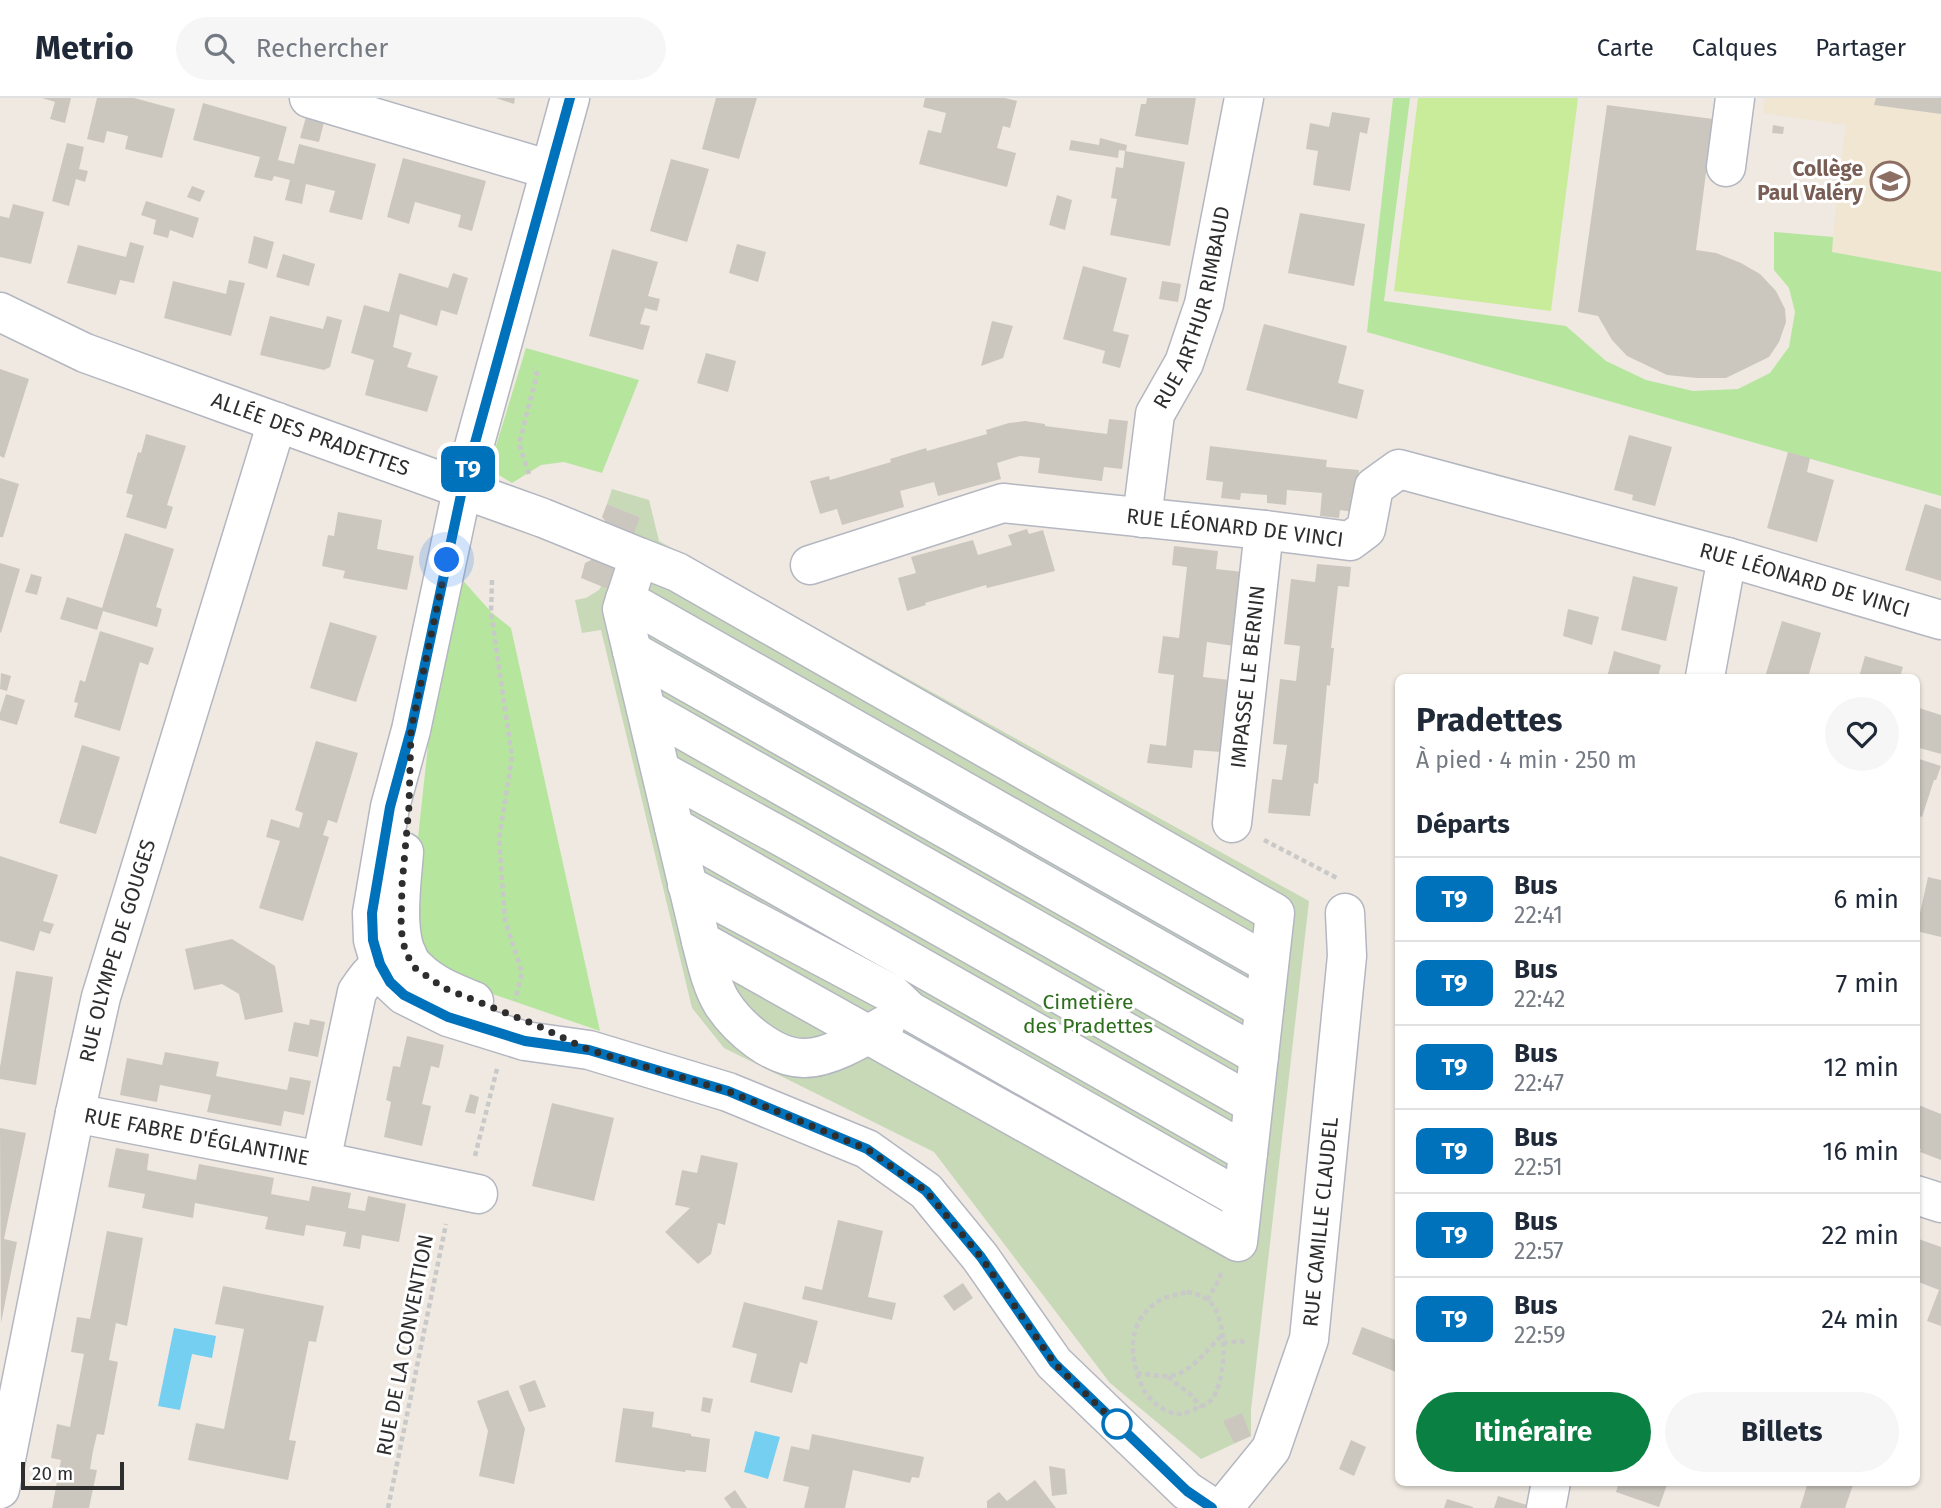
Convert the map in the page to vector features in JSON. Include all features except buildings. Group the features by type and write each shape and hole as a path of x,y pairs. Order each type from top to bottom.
{"street":[{"path":"309,98 550,170"},
{"path":"570,98 462,490 411,730 409,806 402,885 403,943 393,959 415,968 508,1025 728,1091 867,1149 926,1191 981,1257 1054,1363 1190,1502"},
{"name":"RUE ARTHUR RIMBAUD","path":"1142,518 1155,414 1184,363 1204,304 1244,98"},
{"path":"1726,167 1735,98"},
{"name":"ALLÉE DES PRADETTES","path":"0,312 85,353 543,518 677,572 1275,913 1269,964"},
{"name":"RUE OLYMPE DE GOUGES","path":"0,1489 75,1113 102,997 277,422"},
{"name":"RUE LÉONARD DE VINCI","path":"810,565 1003,503 1350,541 1366,529 1374,487 1399,469 1727,557 1941,620"},
{"name":"IMPASSE LE BERNIN","path":"1232,823 1264,530"},
{"path":"639,557 622,609 701,941 722,1002 740,1024 763,1044 782,1055 806,1058 827,1054 868,1035 904,988 931,922 1019,767"},
{"path":"1706,674 1727,557"},
{"path":"625,600 1269,964 1238,1242 701,941"},
{"path":"632,651 1264,1009"},
{"path":"769,881 879,688"},
{"path":"646,709 1259,1056"},
{"path":"661,771 1253,1104"},
{"path":"954,986 1063,793"},
{"path":"674,827 769,881 904,988 1101,1119 1241,1199"},
{"path":"688,885 904,988 954,986 1248,1153"},
{"path":"1081,1154 1231,888"},
{"name":"RUE CAMILLE CLAUDEL","path":"1223,1508 1271,1449 1309,1339 1347,956 1345,913"},
{"name":"RUE FABRE D'ÉGLANTINE","path":"321,1161 357,992 367,976 393,959"},
{"name":"RUE FABRE D'ÉGLANTINE","path":"75,1113 466,1191"},
{"path":"1920,1196 1941,1203"},
{"path":"1546,1508 1550,1486"}],"path":[{"path":"507,326 537,374 519,444 543,518"},
{"name":"RUE DE LA CONVENTION","path":"388,1508 522,973 505,920 499,839 512,757 491,612 492,580"},
{"path":"1232,823 1336,878 1345,913"},
{"path":"1187,1292 1201,1296 1213,1305 1222,1324 1223,1343 1220,1380 1211,1400 1182,1414 1169,1411 1155,1403 1145,1392 1131,1349 1135,1332 1145,1312 1158,1300 1187,1292"},
{"path":"1137,1373 1167,1376 1180,1374 1223,1334"},
{"path":"1223,1343 1247,1343"},
{"path":"1167,1376 1201,1407"}],"shaded area":[{"name":"Collège Paul Valéry","path":"1765,98 1941,98 1941,272 1831,252 1846,125 1763,113"}],"green space":[{"path":"1393,98 1410,98 1384,301 1566,326 1606,361 1646,380 1693,391 1738,389 1770,373 1789,347 1795,312 1789,288 1774,270 1774,232 1833,237 1832,252 1941,272 1941,496 1367,332"},
{"path":"1418,98 1578,98 1551,311 1394,291"},
{"path":"526,348 639,380 602,473 564,462 541,465 512,483 489,469"},
{"name":"Cimetière des Pradettes","path":"612,489 649,500 659,541 1309,901 1251,1410 1251,1436 1201,1459 1110,1383 934,1152 724,1048 692,1008 601,630 582,633 575,600 586,598 599,590 640,517 607,504"},
{"path":"459,576 491,612 511,628 600,1031 443,977 418,953 409,921 429,736"}],"water":[{"path":"174,1328 216,1336 212,1358 192,1354 180,1410 158,1406"},
{"path":"755,1431 780,1437 768,1479 744,1472"}],"bus line":[{"name":"T9","path":"570,98 462,490 411,730 390,807 372,913 373,940 380,964 390,982 404,995 448,1017 525,1041 589,1050 728,1091 867,1149 926,1191 981,1257 1054,1363 1187,1491 1212,1508"}],"place":[{"name":"Collège Paul Valéry","path":"1890,181"}],"route":[{"path":"447,560 411,730 401,927 403,943 415,968 444,988 536,1025 589,1050 728,1091 867,1149 926,1191 981,1257 1054,1363 1117,1424"}]}
